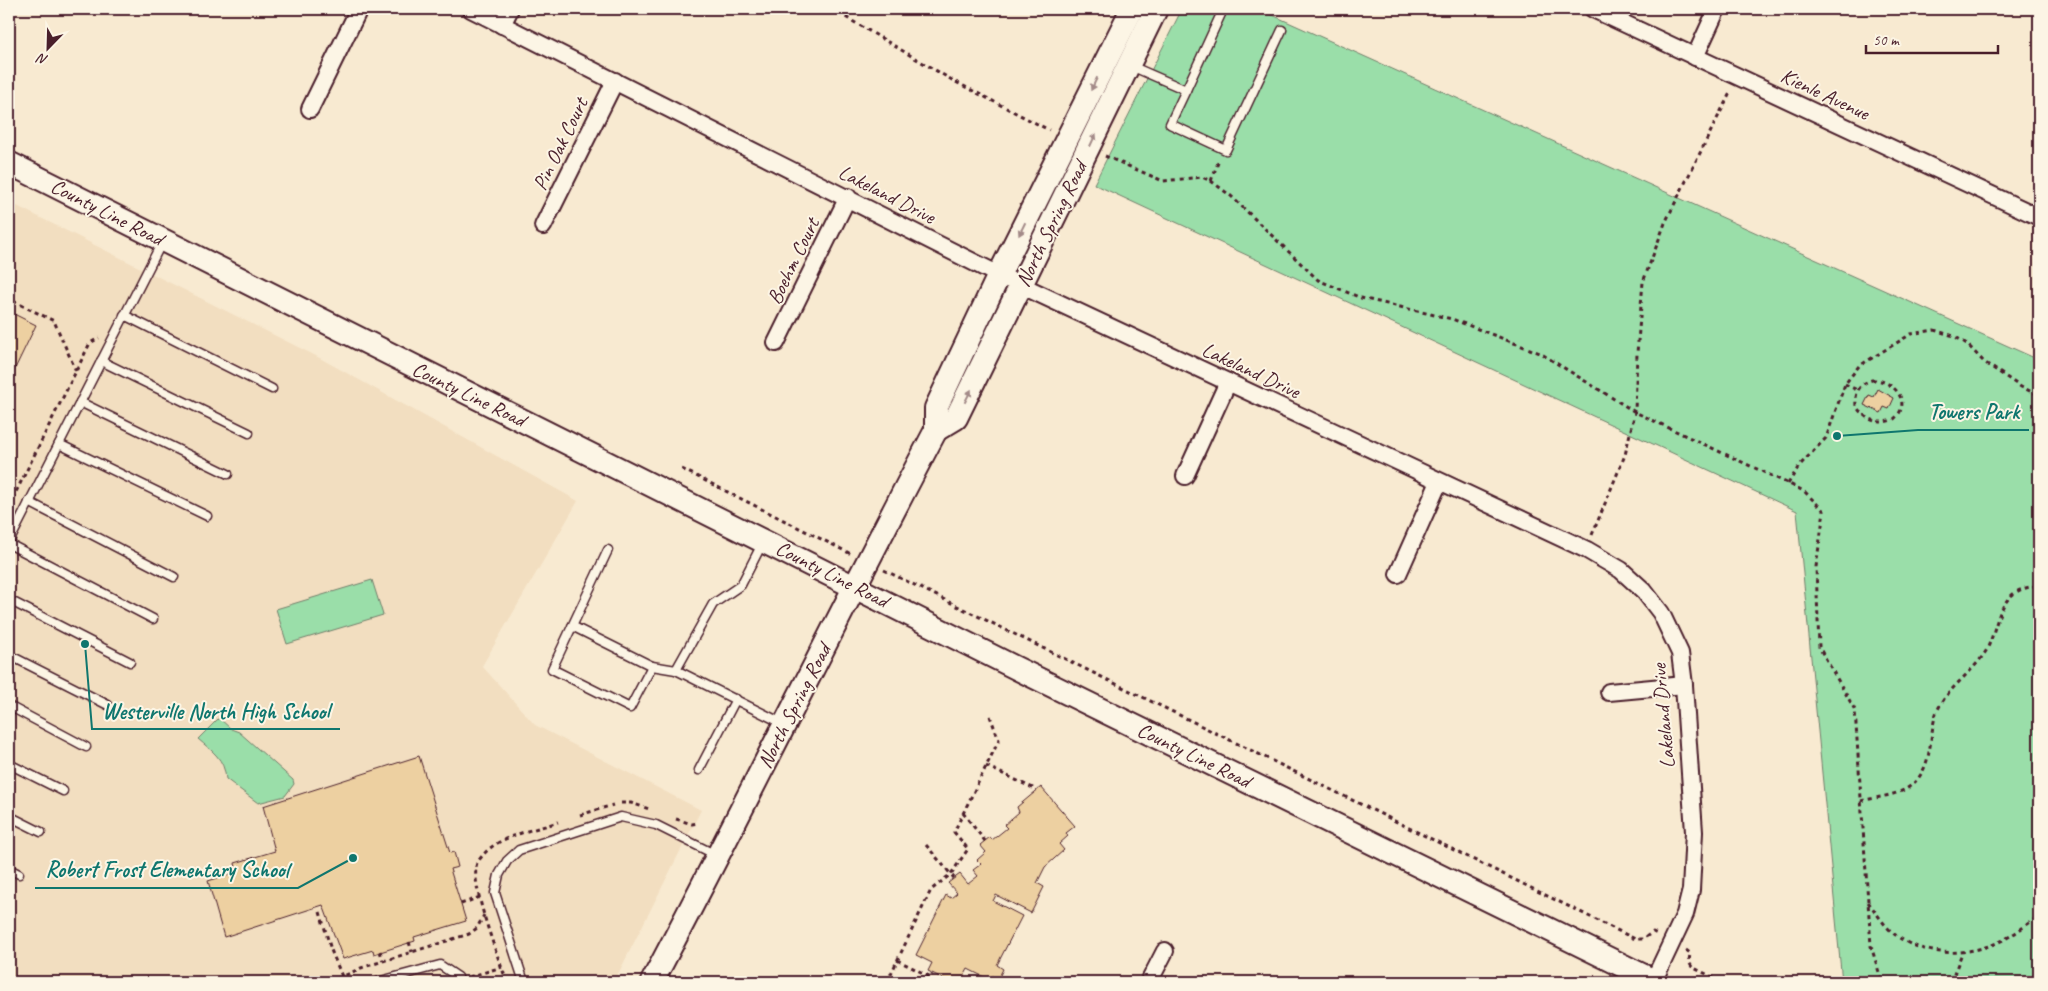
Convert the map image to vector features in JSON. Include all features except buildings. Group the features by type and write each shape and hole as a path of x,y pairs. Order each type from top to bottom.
{"main road":[{"name":"North Spring Road","path":"936,430 956,418 1088,149 1118,60 1132,9"},
{"name":"North Spring Road","path":"652,982 718,857 866,561 936,430 936,408 999,275 1067,139 1118,60 1156,9"},
{"name":"County Line Road","path":"9,163 1029,674 1654,982"}],"street":[{"path":"310,109 359,9"},
{"name":"Lakeland Drive","path":"471,9 848,197 999,275 1587,550 1621,570 1644,591 1661,613 1680,653 1684,685 1694,832 1691,890 1685,914 1654,982"},
{"path":"502,24 510,9"},
{"name":"Kienle Avenue","path":"1592,9 2039,217"},
{"path":"1695,57 1718,9"},
{"name":"Pin Oak Court","path":"543,226 615,81"},
{"name":"Boehm Court","path":"776,343 848,197"},
{"path":"1184,476 1228,382"},
{"path":"1398,574 1440,482"},
{"path":"1609,692 1684,685"},
{"path":"1149,982 1165,951"}],"lane":[{"path":"1221,14 1170,124 1226,150 1282,30"},
{"path":"1118,60 1186,90"},
{"path":"153,618 9,543 163,240"},
{"path":"124,315 272,389"},
{"path":"101,361 249,433"},
{"path":"80,402 228,474"},
{"path":"59,444 206,516"},
{"path":"29,502 174,578"},
{"path":"676,670 713,604 741,585 764,540"},
{"path":"608,550 552,669 630,708 652,666"},
{"path":"9,600 130,662"},
{"path":"572,626 652,666 676,670 785,724"},
{"path":"9,655 108,705"},
{"path":"699,770 736,699"},
{"path":"9,706 86,746"},
{"path":"9,764 63,791"},
{"path":"9,816 41,832"},
{"path":"524,982 495,892 499,875 507,860 519,850 621,816 656,825 718,857"},
{"path":"9,869 19,874"},
{"path":"377,982 400,979 440,966 458,977 459,982"}],"path":[{"path":"832,9 952,80 1067,139"},
{"path":"1587,550 1625,455 1635,412 1637,352 1643,282 1665,223 1738,77"},
{"path":"1212,180 1223,148"},
{"path":"1088,149 1163,181 1202,177 1212,180 1318,280 1361,298 1452,318 1540,353 1635,412 1804,492 1824,510 1816,567 1819,647 1855,710 1871,946 1882,982"},
{"path":"9,294 15,302 54,321 76,372"},
{"path":"1788,484 1800,466 1826,438 1845,384 1859,366 1911,334 1934,330 1954,336 1967,344 1984,362 2013,382 2039,395"},
{"path":"9,506 90,343 106,333"},
{"path":"1878,380 1894,387 1902,401 1898,415 1883,422 1867,418 1856,406 1857,390 1866,382 1878,380"},
{"path":"1845,384 1857,390"},
{"path":"682,469 1635,939 1643,939 1653,932 1690,952 1689,962 1692,967 1723,982"},
{"path":"1861,801 1896,793 1909,787 1924,770 1933,735 1936,713 1951,691 1985,652 1992,637 2000,608 2013,594 2030,586 2039,586"},
{"path":"886,982 931,890 951,874 968,849 954,832 998,740 990,716"},
{"path":"986,766 1037,790"},
{"path":"576,816 621,803 632,803 652,810"},
{"path":"962,813 985,841"},
{"path":"669,817 692,824 699,823"},
{"path":"507,982 484,915 476,882 476,864 492,847 516,836 559,822"},
{"path":"926,845 954,878"},
{"path":"461,904 480,897"},
{"path":"1868,902 1892,932 1910,944 1940,952 1962,953 2000,942 2039,916"},
{"path":"320,912 342,978"},
{"path":"331,982 383,961 469,934 477,928 484,915"},
{"path":"410,942 412,952"},
{"path":"380,951 383,961"},
{"path":"1950,982 1962,953"},
{"path":"897,960 932,977 932,974"},
{"path":"483,973 502,967"}],"shaded area":[{"path":"9,202 316,356 578,501 482,666 535,725 701,810 614,982 9,982"}],"green space":[{"path":"1182,9 1259,9 2039,360 2039,982 1842,982 1797,511 1094,184"},
{"path":"372,580 383,615 287,644 276,609"},
{"path":"219,718 231,729 239,732 293,780 294,784 285,796 258,803 226,779 220,761 198,739"}],"place":[{"name":"Towers Park","path":"1837,436"},
{"name":"Westerville North High School","path":"85,644"},
{"name":"Robert Frost Elementary School","path":"353,858"}]}
